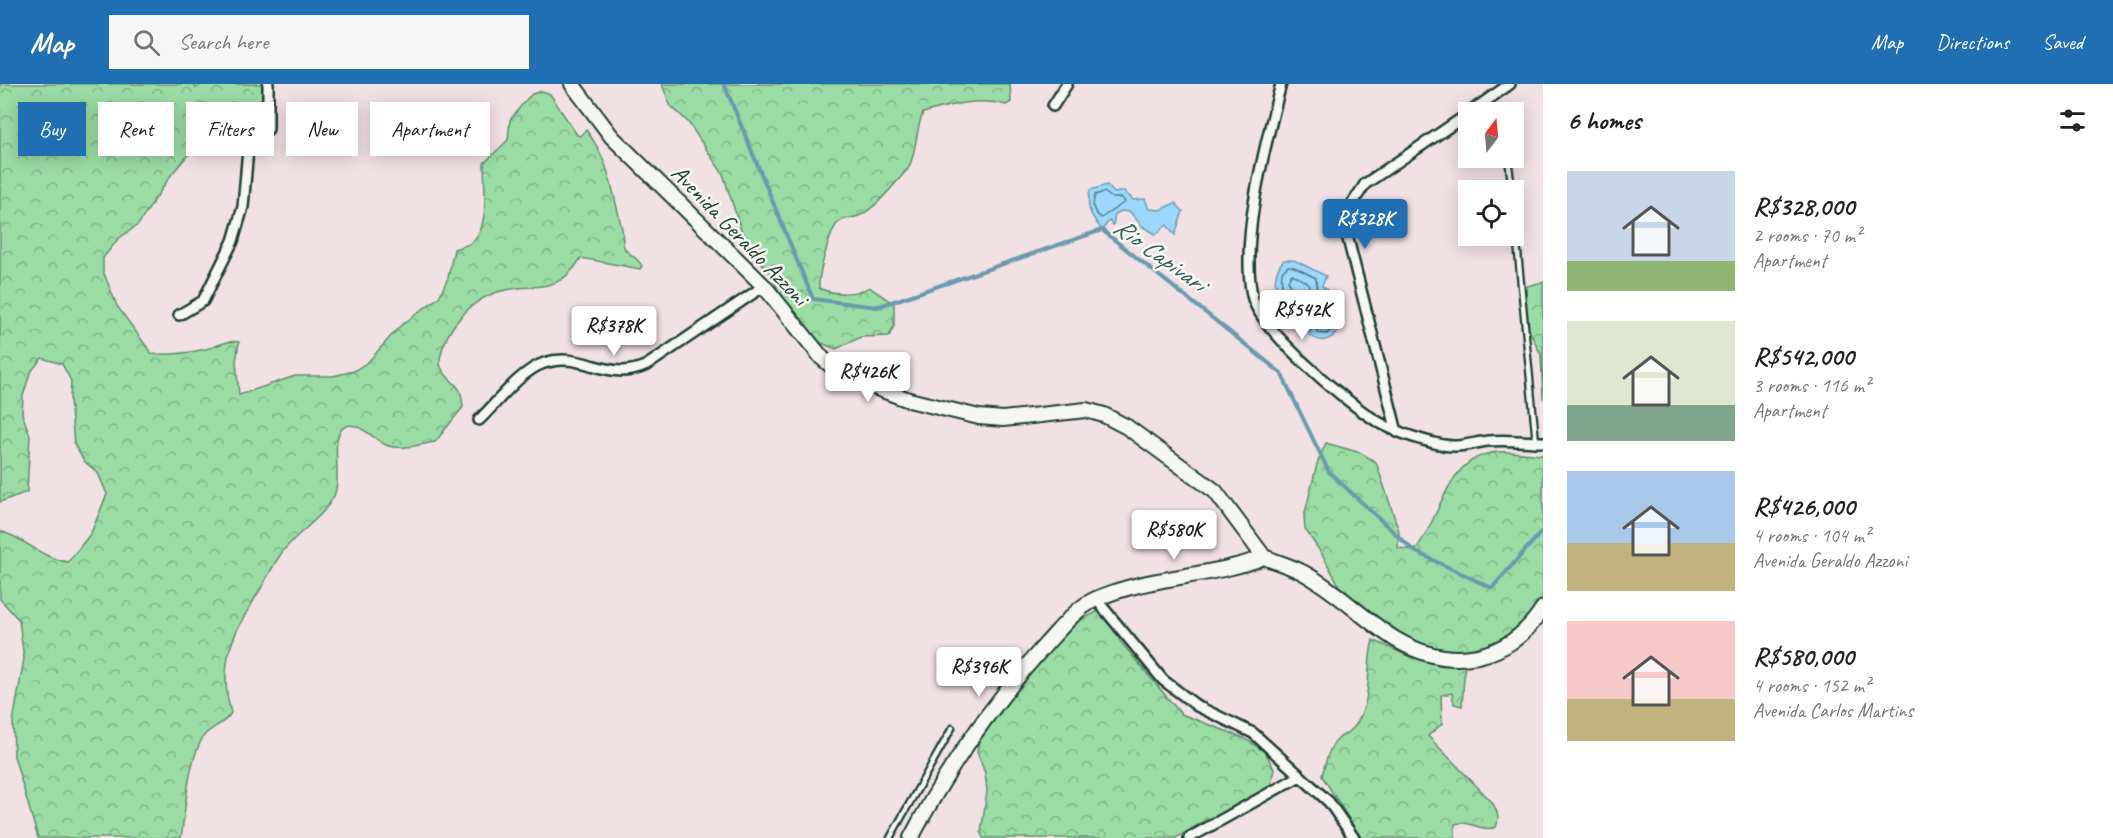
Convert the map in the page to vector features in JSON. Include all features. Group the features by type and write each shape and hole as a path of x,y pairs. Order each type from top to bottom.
{"street":[{"path":"179,315 203,301 233,241 243,207 248,149 268,129 270,121 268,84"},
{"name":"Avenida Geraldo Azzoni","path":"572,84 612,137 764,285 822,357 842,375 909,400 979,417 1003,419 1086,410 1115,420 1215,491 1264,557"},
{"path":"1053,106 1067,84"},
{"path":"1281,84 1247,261 1252,298 1262,318 1280,339 1374,419 1397,432 1459,447 1490,441 1539,442"},
{"path":"1485,102 1510,84"},
{"path":"1397,432 1346,231 1347,216 1365,184 1458,121"},
{"path":"479,420 524,376 544,363 563,360 584,362 621,373 634,371 647,365 764,285"},
{"path":"911,838 954,761 993,706 1082,607 1096,599 1185,574 1236,568 1264,557 1309,576 1396,640 1416,650 1439,656 1476,657 1497,652 1534,622 1543,608"},
{"path":"1096,599 1163,680 1197,706 1253,733 1329,802 1354,838"},
{"path":"1189,838 1299,776"}],"lane":[{"path":"1518,246 1539,442"},
{"path":"890,838 952,728"}],"green space":[{"path":"0,84 193,84 196,88 202,84 268,84 272,90 256,102 186,102 187,156 171,175 138,225 118,239 103,258 103,271 117,306 152,354 186,353 239,342 236,362 239,395 295,376 333,376 354,371 369,361 399,327 439,297 448,278 454,249 472,242 478,236 485,205 484,163 508,140 510,120 532,94 542,91 550,94 577,135 580,136 586,130 594,141 609,177 622,229 624,247 642,266 640,269 581,258 572,270 554,283 501,291 470,308 461,316 447,336 440,359 441,368 460,391 463,407 435,442 391,447 356,426 346,426 340,431 336,447 337,479 333,498 328,506 283,551 235,635 230,648 226,678 231,713 203,737 198,748 190,773 181,838 38,838 14,756 13,722 24,659 19,620 0,599 0,531 18,538 50,557 68,562 91,533 107,494 98,473 84,461 74,444 70,399 71,381 62,364 42,358 30,373 23,396 22,414 30,435 27,492 0,502"},
{"path":"662,84 1010,84 1011,102 1006,105 985,102 964,103 923,113 908,169 868,211 836,225 825,255 819,288 844,293 858,292 869,287 894,304 894,326 889,336 861,337 836,349 816,341 782,303 774,278 752,251 741,230 723,174 688,122 670,105"},
{"path":"1543,282 1543,399 1541,355 1525,321 1527,286"},
{"path":"1326,443 1361,453 1376,462 1399,531 1398,548 1415,550 1447,490 1466,465 1479,457 1497,452 1543,455 1543,605 1511,642 1465,663 1462,706 1454,704 1452,693 1441,695 1442,724 1428,736 1492,802 1498,820 1496,827 1455,824 1455,838 1361,838 1322,776 1333,744 1352,729 1361,715 1367,697 1373,640 1412,658 1428,659 1357,618 1323,556 1305,529 1304,517 1317,464"},
{"path":"1104,608 1120,641 1181,714 1244,738 1266,753 1274,769 1271,785 1251,801 1206,820 1176,838 983,838 981,833 987,791 985,773 977,752 985,711 1072,625"}],"water":[{"path":"1107,185 1114,193 1124,191 1133,200 1145,199 1149,209 1160,210 1175,203 1183,211 1175,235 1167,225 1156,234 1143,227 1130,212 1121,211 1115,214 1113,225 1109,221 1102,230 1094,220 1088,202 1090,190"},
{"path":"1284,260 1294,260 1326,276 1322,286 1335,296 1336,302 1329,311 1339,331 1332,337 1322,340 1309,335 1311,329 1294,316 1281,299 1275,280"}],"waterway":[{"name":"Rio Capivari","path":"724,84 813,299 877,307 1102,230 1281,373 1329,472 1414,551 1492,588 1543,530"}]}
